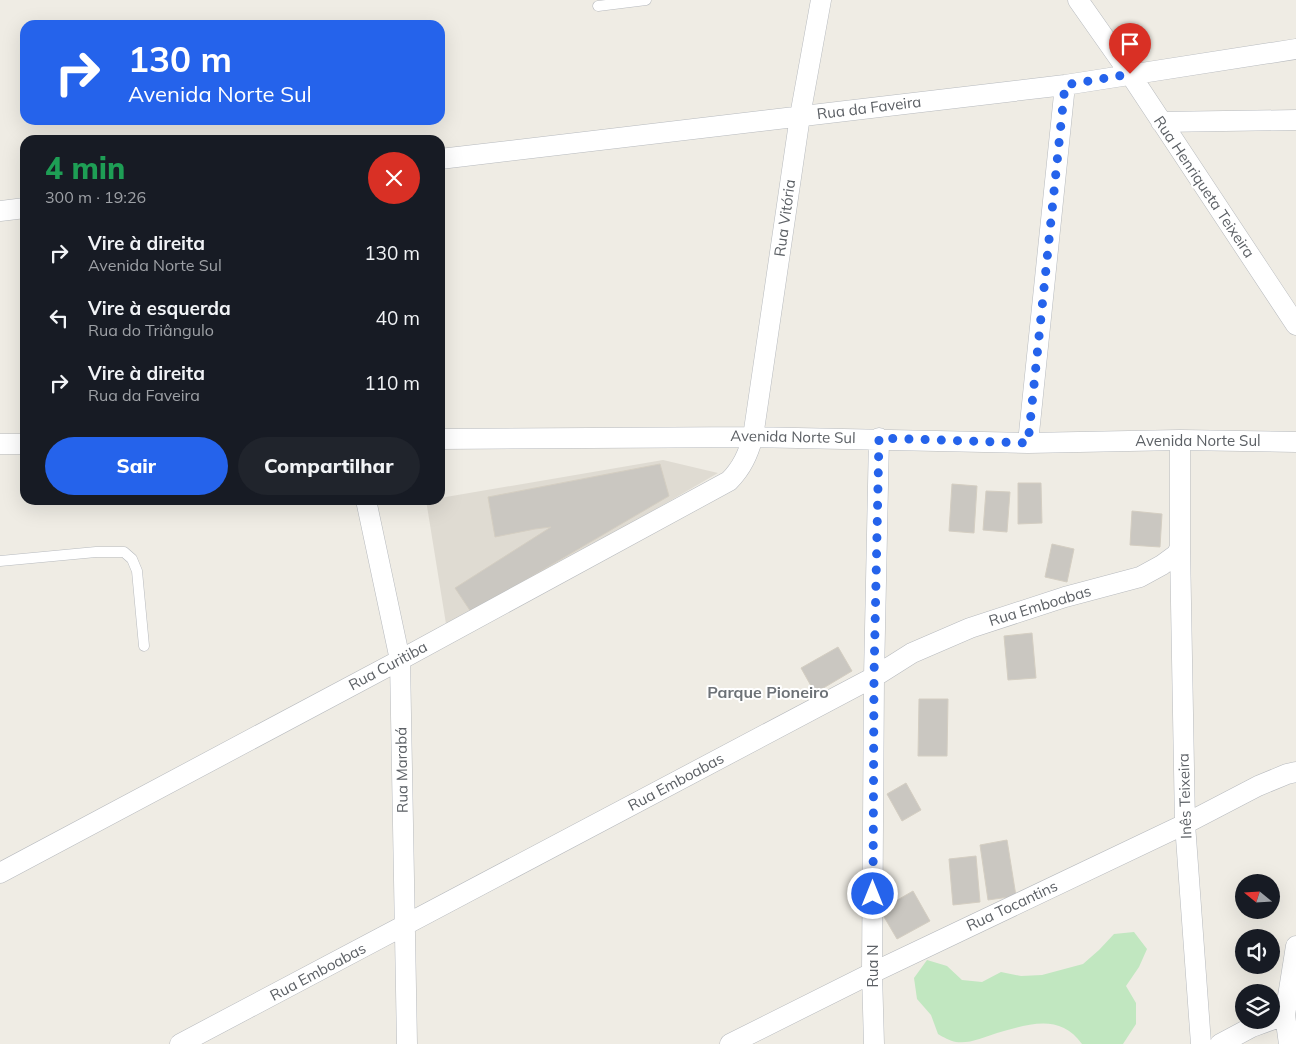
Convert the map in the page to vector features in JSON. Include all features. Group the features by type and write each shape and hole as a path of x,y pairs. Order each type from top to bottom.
{"street":[{"name":"Rua Vitória","path":"753,436 800,116 821,0"},
{"name":"Rua Henriqueta Teixeira","path":"1078,0 1130,74 1296,325"},
{"name":"Rua da Faveira","path":"445,158 1065,85 1296,49"},
{"path":"1028,443 1065,85"},
{"path":"1161,122 1296,120"},
{"path":"0,211 20,209"},
{"name":"Avenida Norte Sul","path":"445,439 753,436 1028,443 1180,440 1296,442"},
{"name":"Rua Curitiba","path":"0,873 400,660 729,480 738,471 748,454 753,436"},
{"name":"Rua N","path":"874,1044 872,973 874,677 879,438"},
{"name":"Inês Teixeira","path":"1180,440 1185,824 1201,1044"},
{"path":"0,444 20,444"},
{"name":"Rua Marabá","path":"367,505 400,660 407,1044"},
{"name":"Rua Emboabas","path":"180,1044 874,677 912,653 970,628 1065,597 1140,577 1177,554 1180,547"},
{"name":"Rua Tocantins","path":"730,1044 872,973 1185,824 1258,786 1296,772"},
{"path":"1289,1044 1285,1015 1296,946"},
{"path":"1220,1044 1252,1027 1285,1015"}],"lane":[{"path":"598,6 646,0"},
{"path":"0,561 96,552 124,552 132,559 137,570 144,646"}],"shaded area":[{"path":"663,460 718,473 447,630 427,505 445,505 445,497"}],"green space":[{"path":"1134,932 1147,949 1139,967 1126,986 1136,1003 1136,1024 1123,1044 1082,1044 1064,1028 1043,1024 1032,1024 972,1041 956,1042 938,1034 931,1015 917,999 914,978 927,960 947,966 962,980 982,982 1001,972 1021,976 1042,975 1083,964 1114,934"}],"building":[{"path":"660,464 669,496 471,612 455,588 551,527 495,537 488,497"},
{"path":"1018,483 1041,483 1042,523 1018,524"},
{"path":"952,484 977,486 974,533 949,531"},
{"path":"986,491 1010,492 1007,532 983,530"},
{"path":"1132,511 1162,514 1160,547 1130,545"},
{"path":"1052,544 1074,549 1067,582 1045,577"},
{"path":"1032,633 1036,678 1008,680 1004,636"},
{"path":"838,647 852,671 815,693 801,668"},
{"path":"919,699 948,699 947,756 918,756"},
{"path":"906,783 921,810 902,821 887,794"},
{"path":"1007,840 1016,896 988,900 980,845"},
{"path":"976,856 980,902 953,905 949,859"},
{"path":"913,891 930,921 897,939 880,910"}],"district":[{"name":"Parque Pioneiro","path":"768,692"}],"route":[{"path":"873,894 874,677 879,438 1028,443 1065,85 1130,74"}]}
